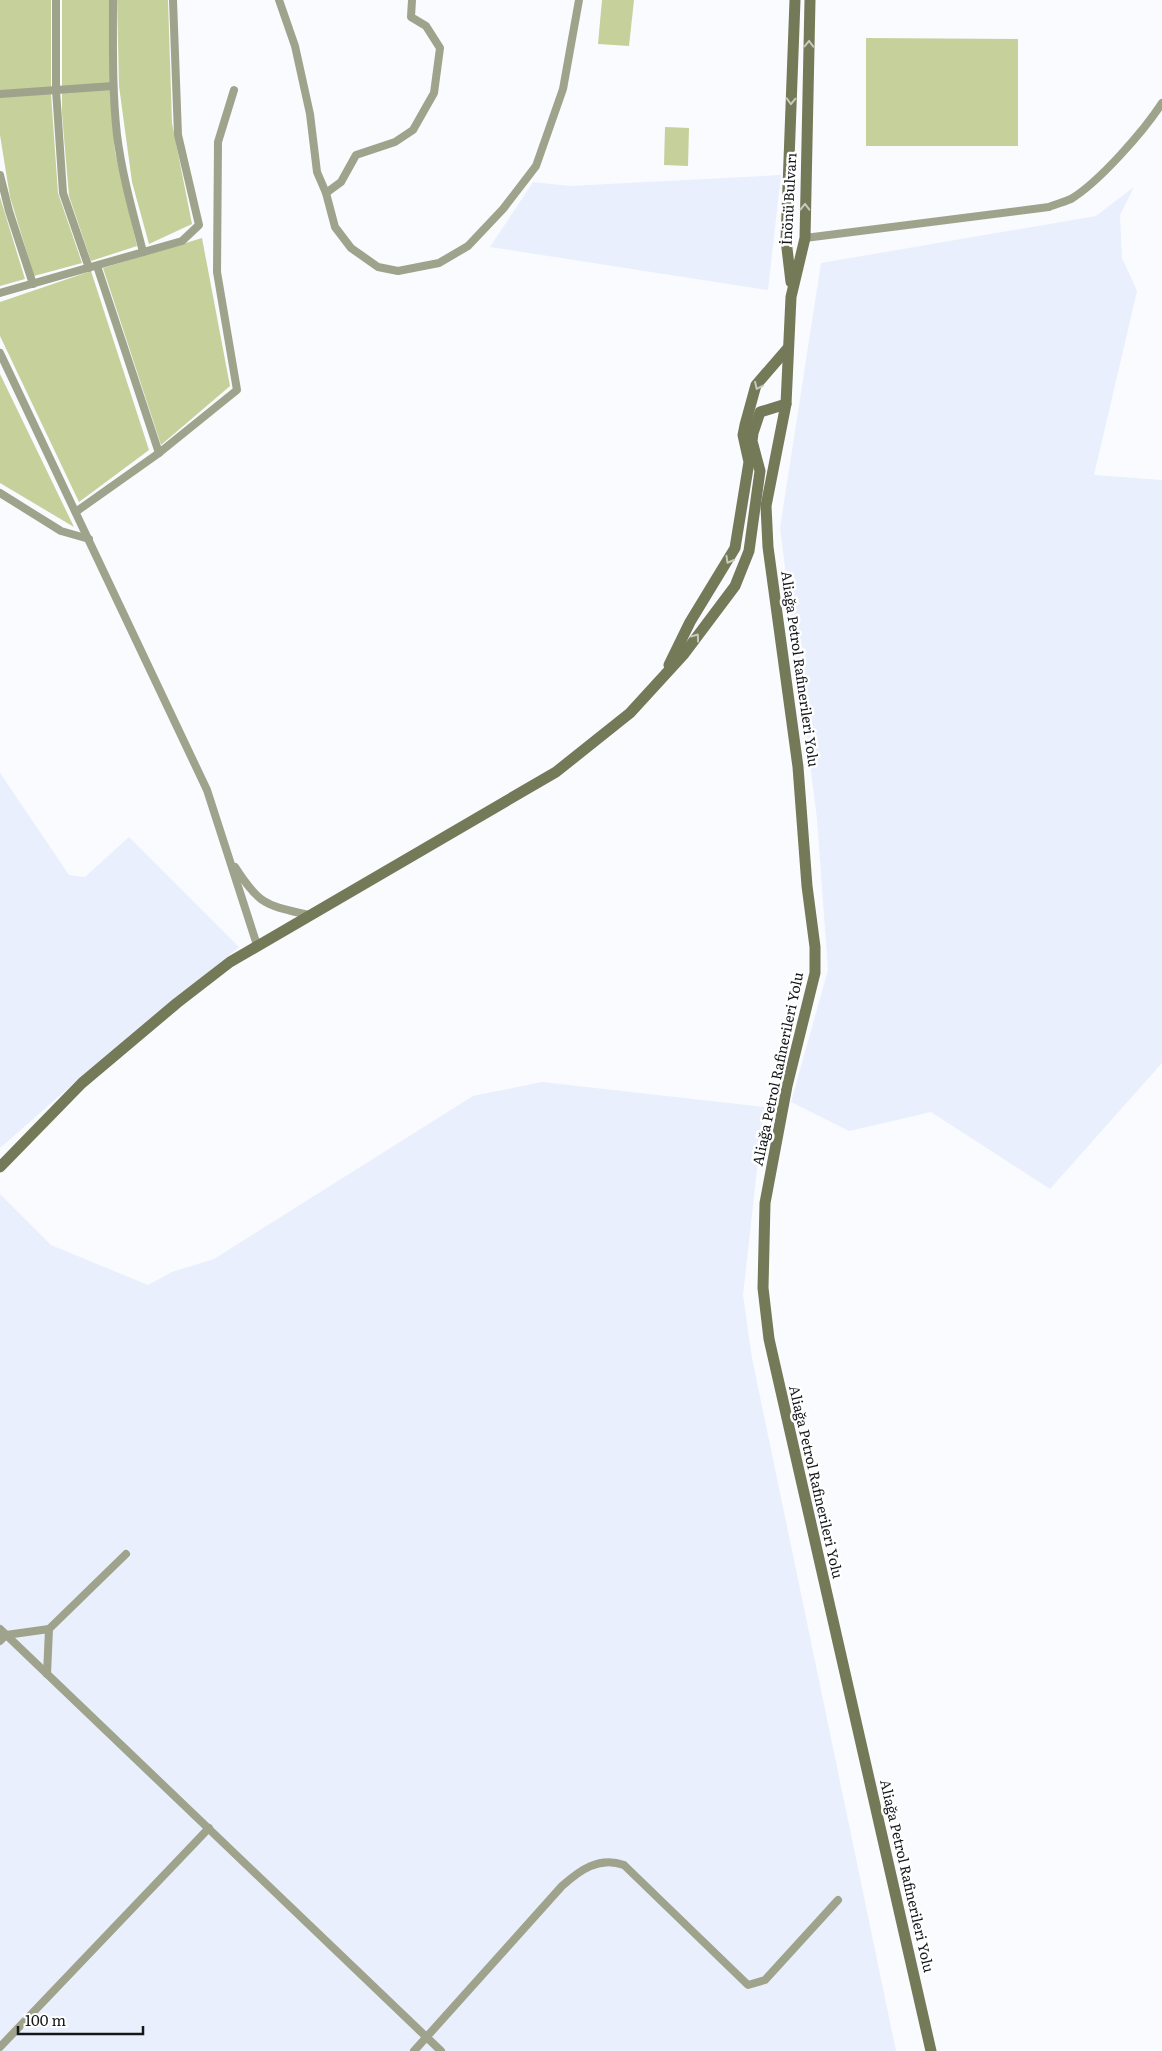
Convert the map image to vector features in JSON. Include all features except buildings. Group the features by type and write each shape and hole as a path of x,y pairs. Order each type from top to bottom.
{"street":[{"path":"56,0 58,41 56,90 64,193 93,267 159,453"},
{"path":"113,0 113,86 117,135 126,185 143,252"},
{"path":"0,293 182,240 199,225 178,135 173,0"},
{"path":"279,0 296,46 310,114 318,172 335,227 351,248 378,267 398,271 439,263 468,246 503,209 536,166 563,89 579,0"},
{"path":"326,193 341,182 356,155 395,142 413,130 434,92 440,48 426,26 411,17 412,0"},
{"name":"İnönü Bulvarı","path":"792,289 786,240 794,0"},
{"name":"İnönü Bulvarı","path":"792,289 805,238 810,0"},
{"path":"0,94 113,86"},
{"path":"76,511 159,453 237,390 217,262 218,142 234,90"},
{"path":"805,238 1049,207 1070,199 1093,181 1154,116 1162,103"},
{"path":"0,175 9,211 33,284"},
{"name":"Aliağa Petrol Rafinerileri Yolu","path":"792,289 786,404 766,506 768,547 798,767 807,886 815,947 815,973 787,1086 765,1204 763,1288 768,1339 931,2051"},
{"path":"665,674 690,622 736,548 749,462 743,435 756,385 788,348"},
{"path":"0,353 197,768 215,811 248,923 257,945"},
{"path":"0,1167 82,1083 197,987 230,962 556,772 630,713 684,654 734,586 749,551 760,471 752,441 760,412 786,404"},
{"path":"745,487 757,490"},
{"path":"0,493 61,531 89,538"},
{"path":"742,510 754,512"},
{"path":"738,531 751,533"},
{"path":"231,861 249,888 268,905 309,915"},
{"path":"2,1635 49,1629 126,1554"},
{"path":"48,1674 49,1629"},
{"path":"2,1635 48,1674 441,2051"},
{"path":"0,2047 208,1828"},
{"path":"414,2051 562,1886 591,1865 611,1862 624,1865 748,1985 765,1980 838,1900"}],"shaded area":[{"path":"781,175 768,290 490,247 533,182 570,186"},
{"path":"1134,187 1120,215 1122,258 1137,291 1094,475 1162,480 1162,1063 1050,1189 931,1112 849,1131 791,1102 828,970 817,819 780,528 821,263 1096,216"},
{"path":"0,773 69,875 85,877 129,837 239,947 82,1076 0,1148"},
{"path":"542,1082 764,1107 743,1295 752,1358 896,2051 0,2051 0,1194 51,1245 148,1285 172,1272 214,1259 473,1096"}],"green space":[{"path":"0,0 51,0 51,94 58,193 82,263 34,276 10,197 0,135"},
{"path":"62,0 110,0 110,91 115,152 137,246 91,261 69,196 62,114"},
{"path":"117,0 168,0 172,123 192,224 149,244 132,182 119,86"},
{"path":"602,0 634,0 629,46 598,44"},
{"path":"866,38 1018,39 1018,146 866,146"},
{"path":"665,127 689,128 688,166 664,165"},
{"path":"0,197 25,279 0,286"},
{"path":"202,238 230,386 161,445 103,268"},
{"path":"91,271 149,450 79,502 0,336 0,302"},
{"path":"0,374 74,527 0,483"}]}
